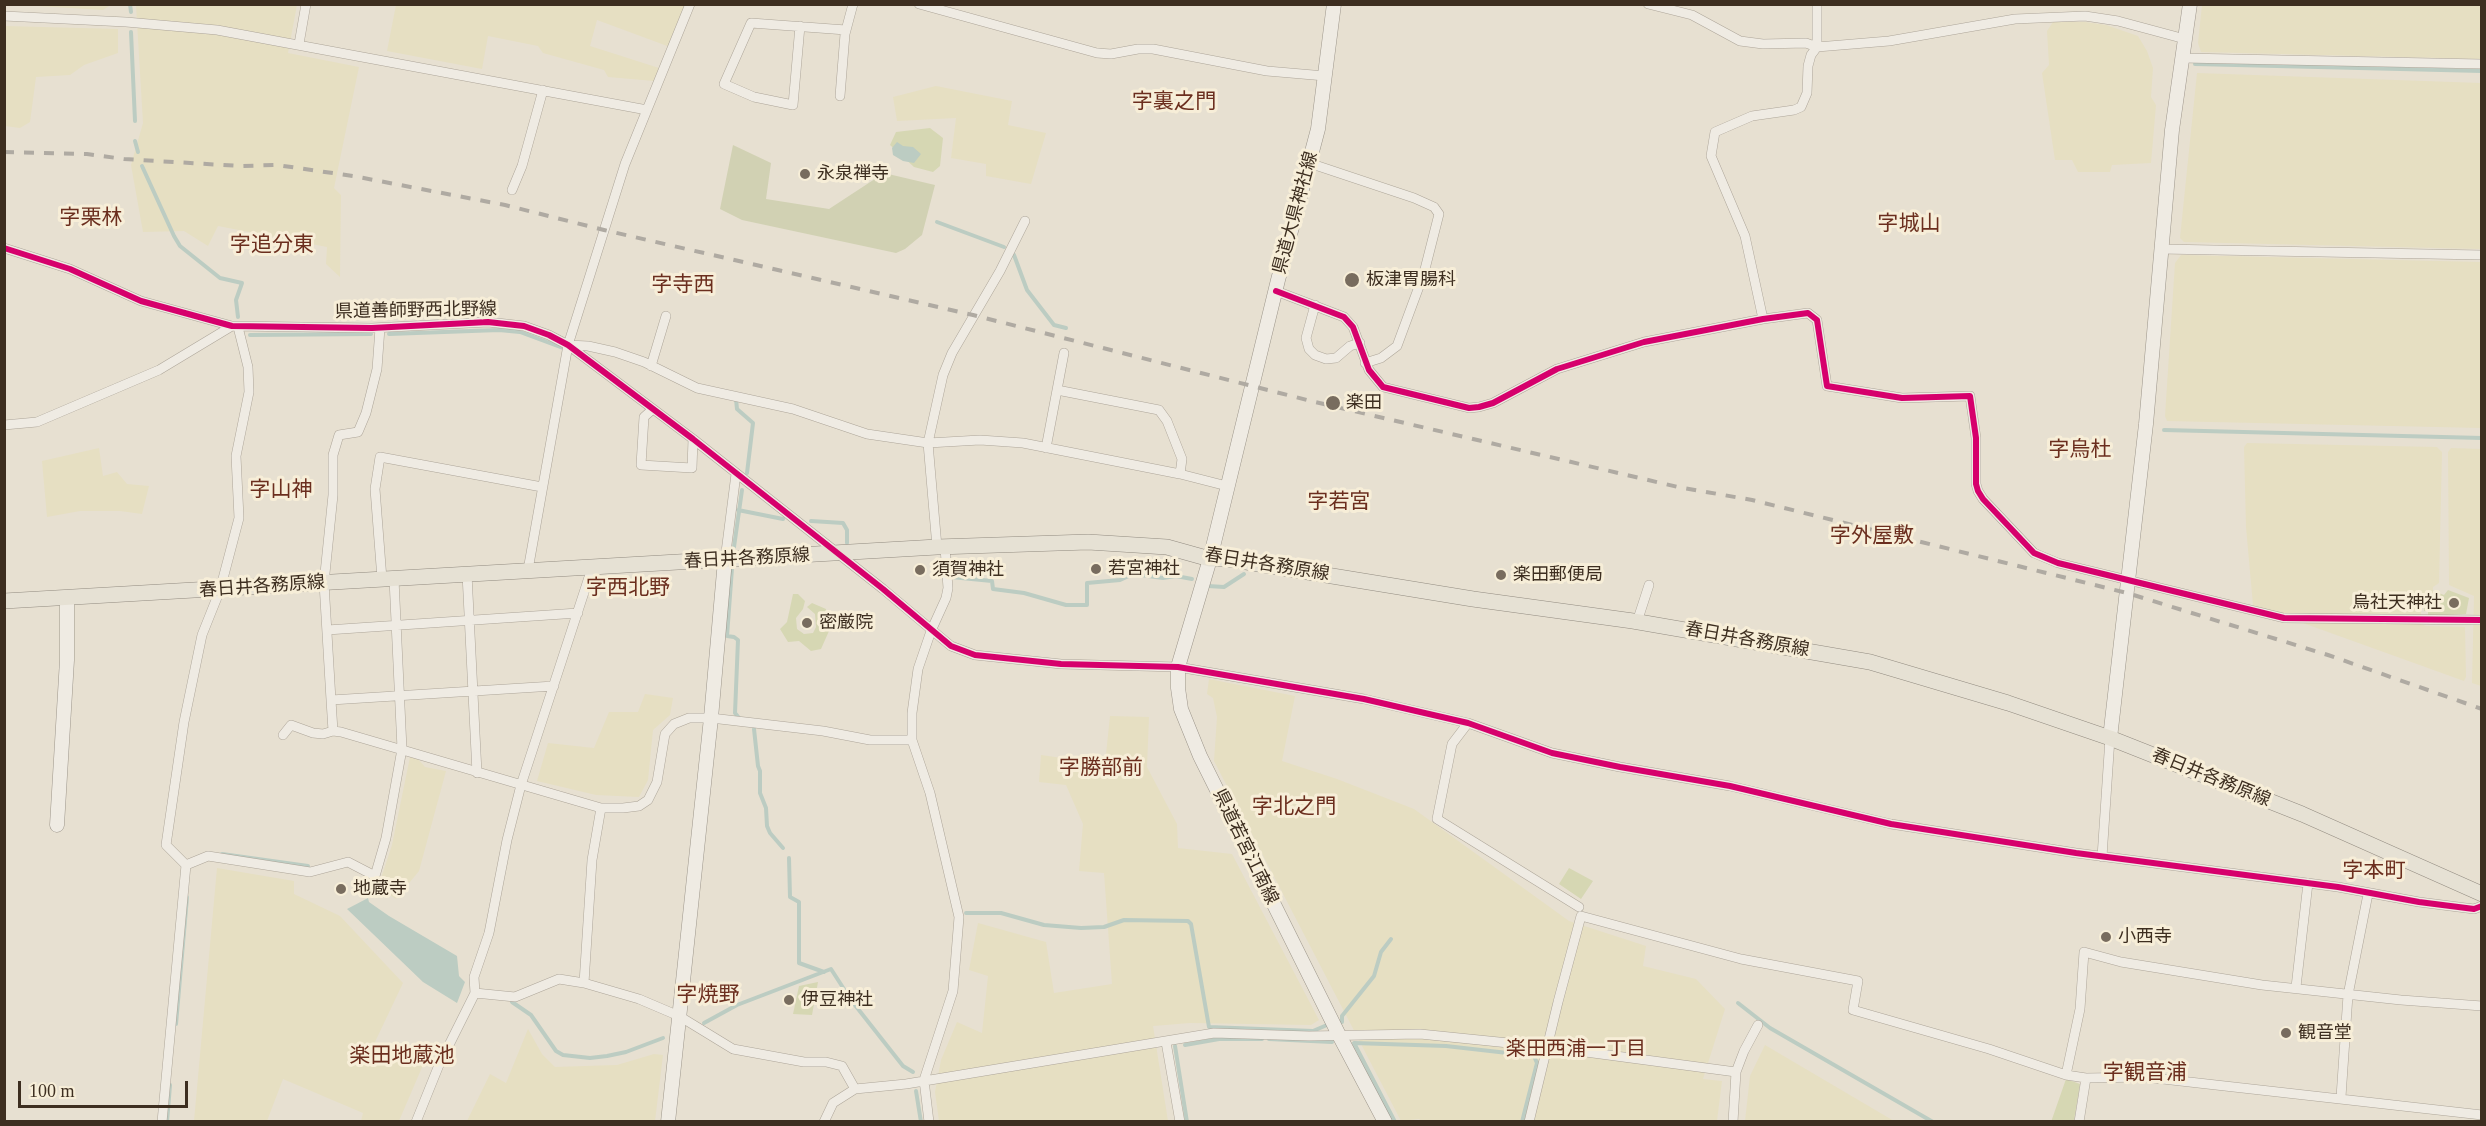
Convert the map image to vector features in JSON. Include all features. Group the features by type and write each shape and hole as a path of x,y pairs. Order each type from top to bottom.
{"main road":[{"name":"春日井各務原線","path":"4,601 941,548 1088,542 1167,547 1210,559 1228,559 1473,599 1637,622 1870,662 2008,703 2110,738 2302,814 2481,894"}],"street":[{"path":"299,44 306,4"},
{"path":"528,570 568,345 612,200 690,4"},
{"path":"840,96 846,30 853,4"},
{"path":"919,4 1097,53 1111,54 1153,49 1267,71 1325,76"},
{"name":"県道大県神社線","path":"1210,559 1318,129 1334,4"},
{"path":"1648,4 1692,15 1740,41 1763,44 1806,43 1817,47 1889,41 2015,19 2085,15 2185,39"},
{"path":"1763,319 1745,236 1711,156 1715,132 1752,116 1802,107 1808,93 1810,61 1817,47 1816,4"},
{"path":"2085,4 2085,15"},
{"path":"2102,857 2110,738 2146,424 2172,130 2190,4"},
{"path":"4,15 217,30 647,110"},
{"path":"800,26 793,105 754,97 724,84 751,23 800,26 846,30"},
{"path":"2183,58 2481,64"},
{"path":"512,190 522,166 543,90"},
{"path":"1309,163 1414,198 1434,207 1439,214 1424,273 1397,346 1381,357 1365,363"},
{"path":"929,1122 924,1080 953,991 959,917 930,793 912,740 913,692 931,631 946,598 948,588 928,443 943,375 952,353 1000,271 1025,221"},
{"name":"県道善師野西北野線","path":"4,248 70,269 141,301 235,327 380,328 488,322 524,326 549,335 568,345 693,439 839,554 931,631 951,646 975,655 1061,664 1178,668 1364,699 1468,723 1552,753 1730,786 1891,824 2102,857 2308,883 2474,909 2481,906"},
{"path":"2161,249 2481,255"},
{"path":"1276,291 1344,317 1353,327 1365,363 1372,376 1383,387 1469,408 1493,403 1557,369 1644,342 1763,319 1808,314 1817,320 1827,386 1902,398 1970,396 1976,438 1976,484 1983,499 2034,553 2058,562 2284,618 2481,620"},
{"path":"1315,305 1306,338 1309,349 1315,355 1326,359 1336,358 1350,346 1360,343"},
{"path":"651,366 666,316"},
{"path":"4,425 37,422 151,374 235,327 248,367 249,392 236,456 239,518 220,590 202,634 184,722 166,845 186,865"},
{"path":"333,731 324,583 335,446 339,435 358,432 363,420 377,369 380,328"},
{"path":"568,345 606,350 651,366 707,391 793,409 867,434 928,443 980,440 1023,443 1180,474 1227,486"},
{"path":"1046,448 1064,353"},
{"path":"1058,390 1159,410 1167,420 1182,459 1180,474"},
{"path":"653,409 644,417 641,465 692,468 693,439"},
{"path":"186,865 208,856 309,872 348,862 375,876 386,838 402,749 396,625 375,489 380,457 542,487"},
{"path":"668,1122 711,718 725,560 736,474"},
{"name":"県道若宮江南線","path":"1210,559 1178,668 1180,709 1200,756 1339,1035 1385,1122"},
{"path":"417,1122 439,1065 475,993 474,977 489,933 507,840 521,785 592,568"},
{"path":"467,574 477,773"},
{"path":"1637,622 1649,585"},
{"path":"57,825 67,660 67,598"},
{"path":"327,630 578,613"},
{"path":"331,700 399,698 554,686"},
{"path":"283,735 291,725 323,734 333,731 601,808 639,806 648,800 657,782 665,734 674,724 689,718 711,718 870,740 912,740"},
{"path":"1468,723 1452,744 1437,819 1579,908"},
{"path":"584,983 588,953 592,860 601,808"},
{"path":"162,1122 186,865"},
{"path":"2296,987 2308,883"},
{"path":"2341,1097 2348,995 2368,894"},
{"path":"1529,1122 1581,916 1741,960 1858,981 1853,1010 1989,1049 2066,1075 2086,1078 2145,1077 2341,1097 2481,1115"},
{"path":"2066,1075 2080,1009 2084,952 2138,965 2262,985 2481,1006"},
{"path":"475,993 515,997 559,979 584,983 639,999 679,1016 733,1049 804,1062 826,1062 842,1066 855,1089"},
{"path":"1733,1122 1736,1072 1744,1050 1758,1025"},
{"path":"824,1122 833,1103 855,1089 906,1084 1214,1033 1420,1034 1548,1047 1736,1072"},
{"path":"1166,1042 1180,1122"},
{"path":"2079,1122 2086,1078"}],"shaded area":[{"path":"5,4 111,4 111,5 103,10"},
{"path":"683,4 685,6 670,47 597,20 590,46 659,68 654,81 608,77 604,70 543,53 538,46 488,36 482,69 387,51 396,5"},
{"path":"136,5 297,5 288,53 359,67 334,188 341,195 340,277 326,264 327,247 218,226 208,246 184,231 143,232 131,165 143,123"},
{"path":"2202,5 2481,5 2481,59 2201,52 2198,43"},
{"path":"2053,22 2085,22 2106,25 2138,36 2153,68 2151,97 2156,105 2151,163 2112,165 2110,172 2078,172 2072,160 2055,160 2042,73 2049,65 2047,31"},
{"path":"5,26 118,29 118,53 84,65 70,75 36,77 30,122 20,128 5,126"},
{"path":"2197,73 2481,83 2481,249 2184,242 2180,238"},
{"path":"936,86 1012,101 1008,125 1046,133 1031,184 986,176 986,164 951,158 956,118 897,121 893,97"},
{"path":"897,142 903,146 913,147 921,154 914,163 903,161 893,155 892,148"},
{"path":"2181,255 2481,262 2481,428 2167,421 2165,416 2175,263"},
{"path":"2247,443 2437,447 2442,452 2439,583 2433,587 2433,593 2421,600 2421,624 2465,627 2466,677 2464,681 2253,605 2246,527 2244,447"},
{"path":"99,448 103,476 117,472 127,484 149,486 142,514 120,511 80,511 47,517 42,461"},
{"path":"2451,448 2481,449 2481,686 2472,683 2474,596 2449,585 2448,452"},
{"path":"1209,679 1295,696 1282,761 1337,779 1414,809 1569,921 1646,946 1643,966 1696,979 1725,1009 1703,1079 1722,1081 1717,1121 1423,1122 1419,1119 1401,1121 1214,761 1217,717 1213,698 1207,694"},
{"path":"645,694 673,698 670,715 653,730 648,780 639,797 596,795 537,781 548,743 594,748 609,712 638,712"},
{"path":"1110,716 1149,717 1147,767 1177,824 1178,848 1232,854 1319,1020 1311,1025 1190,1023 1153,1026 1168,1121 939,1121 935,1092 941,1060 957,1022 982,1033 988,976 969,970 978,923 1046,942 1054,993 1112,984 1104,873 1079,871 1083,824 1066,785 1039,782 1041,755 1105,764"},
{"path":"410,757 418,759 425,767 446,771 419,871 396,899 378,887 392,845"},
{"path":"217,868 294,881 294,894 340,916 403,983 375,1042 426,1058 399,1121 361,1121 363,1113 283,1079 267,1121 194,1121"},
{"path":"368,898 369,902 389,916 457,956 459,976 465,982 457,1003 423,982 347,909"},
{"path":"528,1029 542,1054 555,1067 617,1065 654,1054 663,1055 655,1121 467,1121 490,1074 506,1083"},
{"path":"1765,1045 1894,1121 1745,1121 1750,1076"}],"green space":[{"path":"930,128 943,138 940,166 933,172 914,167 890,145 896,132"},
{"path":"733,145 771,163 766,199 829,209 884,173 935,185 922,235 905,249 896,253 742,220 720,209"},
{"path":"2448,590 2469,598 2466,614 2428,616 2428,611 2424,611 2424,603 2439,593 2444,595"},
{"path":"793,594 798,594 805,601 803,609 796,618 797,629 804,634 813,633 816,627 815,614 807,607 812,603 826,609 829,631 821,649 811,651 799,641 788,642 780,629 787,622"},
{"path":"1569,868 1593,881 1581,899 1559,884"},
{"path":"818,982 812,1015 793,1014 799,986"},
{"path":"2066,1079 2080,1084 2074,1121 2051,1122"}],"waterway":[{"path":"130,4 131,12"},
{"path":"131,32 135,121"},
{"path":"2195,64 2482,71"},
{"path":"135,141 138,152"},
{"path":"142,166 180,246 220,278 242,283 236,300 238,317"},
{"path":"937,222 1004,247"},
{"path":"1014,255 1027,290 1054,325 1066,328"},
{"path":"389,334 499,330 520,332 563,348"},
{"path":"250,335 371,334"},
{"path":"736,399 737,409 753,423 747,473"},
{"path":"2164,430 2482,438"},
{"path":"734,547 742,490"},
{"path":"738,510 783,519"},
{"path":"811,521 843,523 847,530 847,543"},
{"path":"732,568 727,636 738,640 735,713 739,718"},
{"path":"951,577 992,581 993,589 1024,593 1066,605 1087,605 1087,583 1120,580 1133,574 1192,579"},
{"path":"1208,586 1224,587 1244,574"},
{"path":"754,729 760,771 760,793 766,808 767,826 783,848"},
{"path":"222,854 308,866"},
{"path":"789,858 790,897 799,902 799,963 824,972"},
{"path":"176,1024 187,897"},
{"path":"966,913 1001,913 1044,925 1081,928 1104,927 1124,920 1188,921 1191,924 1209,1027 1313,1031 1327,1025"},
{"path":"1342,1022 1342,1016 1374,976 1381,952 1391,939"},
{"path":"704,1023 737,1005 831,969 851,1000 903,1066 913,1072"},
{"path":"512,1002 531,1015 556,1051 563,1055 590,1058 607,1056 626,1052 663,1038"},
{"path":"1738,1003 1770,1028 1933,1122"},
{"path":"1185,1045 1219,1039 1262,1039"},
{"path":"1269,1039 1332,1042"},
{"path":"1395,1122 1354,1043 1446,1046 1534,1056 1537,1063 1522,1122"},
{"path":"1175,1046 1187,1122"},
{"path":"167,1122 170,1085"},
{"path":"916,1091 921,1122"}],"railway":[{"path":"4,152 87,154 124,159 240,166 277,165 353,176 505,205 973,315 1315,402 1678,487 1752,500 2127,593 2328,655 2482,709"}],"cycle path":[{"path":"4,248 70,269 141,301 232,326 372,328 488,322 524,326 549,335 568,345 693,439 883,589 951,646 975,655 1061,664 1178,667 1364,699 1468,723 1552,753 1730,786 1891,824 2076,853 2338,887 2419,902 2474,909 2482,906"},
{"path":"1276,291 1344,317 1353,327 1369,370 1383,387 1469,408 1493,403 1557,369 1644,342 1763,319 1808,313 1817,320 1827,386 1902,398 1970,396 1976,438 1978,491 2034,553 2058,563 2284,618 2482,620"}],"place":[{"name":"永泉禅寺","path":"805,174"},
{"name":"板津胃腸科","path":"1352,280"},
{"name":"楽田","path":"1333,403"},
{"name":"若宮神社","path":"1096,569"},
{"name":"須賀神社","path":"920,570"},
{"name":"楽田郵便局","path":"1501,575"},
{"name":"烏社天神社","path":"2454,603"},
{"name":"密厳院","path":"807,623"},
{"name":"地蔵寺","path":"341,889"},
{"name":"小西寺","path":"2106,937"},
{"name":"伊豆神社","path":"789,1000"},
{"name":"観音堂","path":"2286,1033"}],"district":[{"name":"字裏之門","path":"1174,102"},
{"name":"字栗林","path":"91,218"},
{"name":"字城山","path":"1909,224"},
{"name":"字追分東","path":"272,245"},
{"name":"字寺西","path":"683,285"},
{"name":"字烏杜","path":"2080,450"},
{"name":"字山神","path":"281,490"},
{"name":"字若宮","path":"1339,502"},
{"name":"字外屋敷","path":"1872,536"},
{"name":"字西北野","path":"628,588"},
{"name":"字勝部前","path":"1101,768"},
{"name":"字北之門","path":"1294,807"},
{"name":"字本町","path":"2374,871"},
{"name":"字焼野","path":"708,995"},
{"name":"楽田西浦一丁目","path":"1576,1050"},
{"name":"楽田地蔵池","path":"402,1056"},
{"name":"字観音浦","path":"2145,1073"}]}
